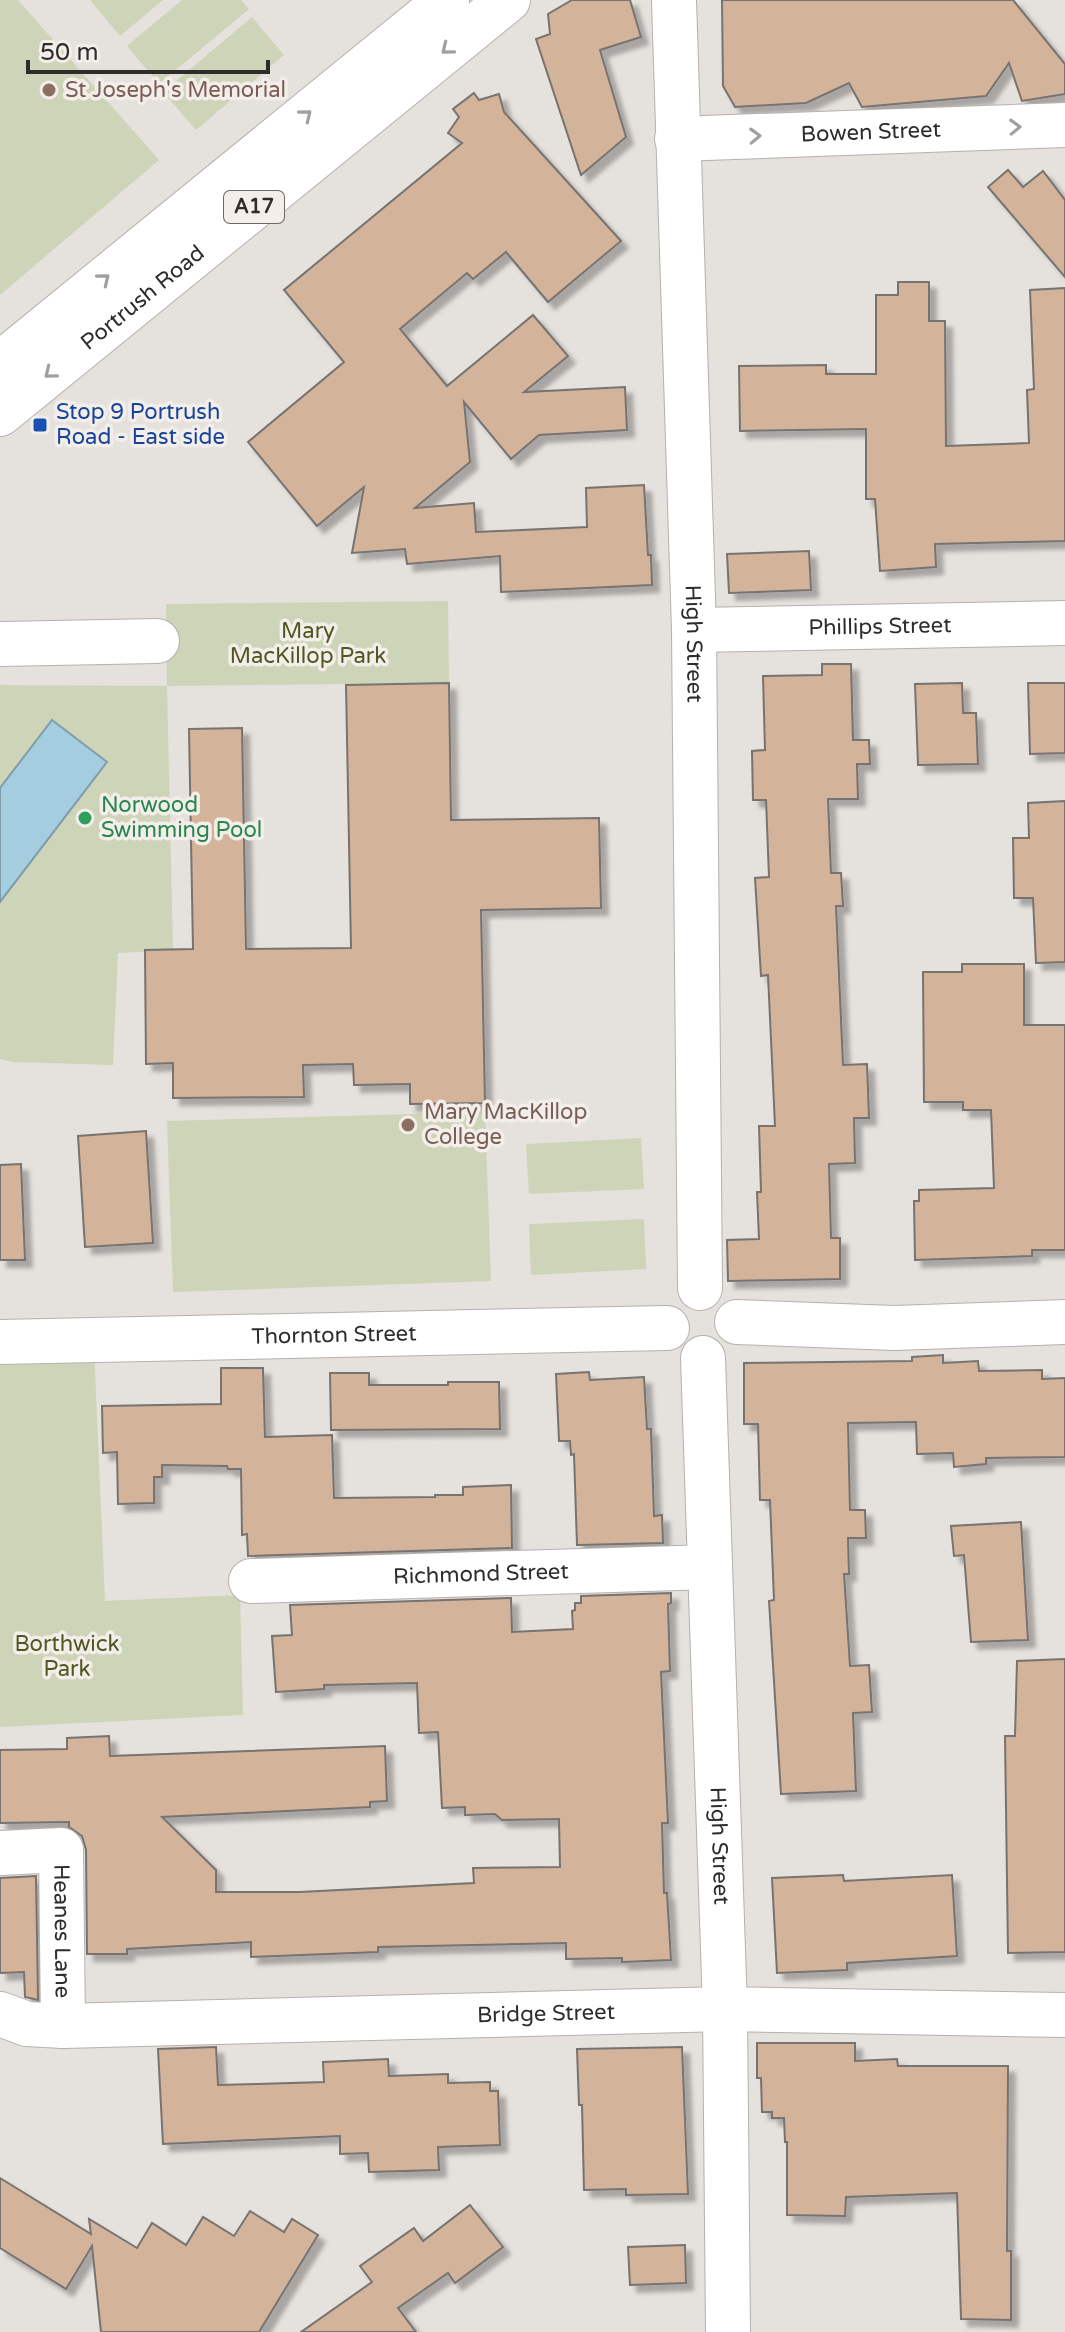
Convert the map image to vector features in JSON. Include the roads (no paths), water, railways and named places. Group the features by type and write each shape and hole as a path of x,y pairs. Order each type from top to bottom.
{"main road":[{"name":"Portrush Road","path":"0,364 447,0"},
{"name":"Portrush Road","path":"0,414 508,0"},
{"name":"High Street","path":"674,0 694,630 700,1288"},
{"name":"Bowen Street","path":"677,139 1065,125"},
{"name":"Phillips Street","path":"694,630 1065,623"},
{"path":"0,644 157,641"},
{"path":"700,1288 711,1289 730,1301 737,1322 731,1343 713,1356 703,1358 676,1346 667,1328 667,1316 679,1296 700,1288"},
{"path":"737,1322 894,1328 1065,1322"},
{"name":"Thornton Street","path":"0,1342 667,1328"},
{"name":"High Street","path":"703,1358 725,2009 728,2332"},
{"name":"Richmond Street","path":"251,1581 710,1567"},
{"name":"Heanes Lane","path":"0,1853 61,1850 22,2026"},
{"name":"Bridge Street","path":"22,2026 725,2009 1065,2015"}],"water":[{"name":"Norwood Swimming Pool","path":"52,720 107,762 0,902 0,788"}],"place":[{"name":"St Joseph's Memorial","path":"49,90"},
{"name":"Stop 9 Portrush Road - East side","path":"40,425"},
{"name":"Norwood Swimming Pool","path":"85,818"},
{"name":"Mary MacKillop College","path":"408,1125"}],"park label":[{"name":"Mary MacKillop Park","path":"308,644"},
{"name":"Borthwick Park","path":"67,1656"}]}
